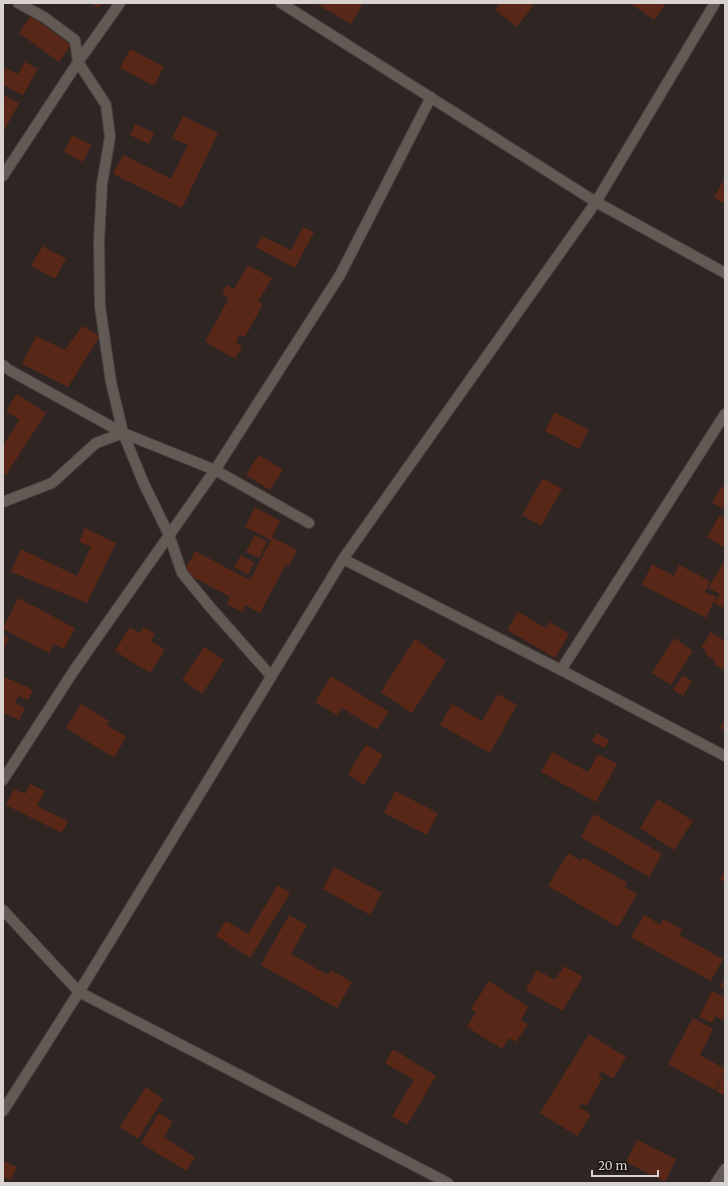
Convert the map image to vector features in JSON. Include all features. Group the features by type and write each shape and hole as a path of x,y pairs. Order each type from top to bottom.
{"street":[{"path":"18,3 44,17 75,40 78,62 106,105 110,137 102,184 99,242 100,307 111,382 124,433 144,484 169,536 182,573 271,676"},
{"path":"3,176 78,62 120,3"},
{"path":"281,3 596,202 725,273"},
{"path":"3,1110 79,992 343,559 596,202 715,3"},
{"path":"3,780 75,669 215,470 340,275 431,97"},
{"path":"3,365 9,370 124,433 215,470 309,522"},
{"path":"561,670 725,414"},
{"path":"3,502 52,483 96,443 124,433"},
{"path":"343,559 561,670 725,756"},
{"path":"3,910 79,992 448,1183"},
{"path":"716,1183 725,1169"}],"building":[{"path":"90,3 102,3 99,8"},
{"path":"315,3 363,3 351,24"},
{"path":"501,3 535,3 517,27 495,10"},
{"path":"630,3 666,3 654,20"},
{"path":"31,16 71,45 59,62 19,33"},
{"path":"130,49 164,67 154,86 120,68"},
{"path":"25,62 38,69 23,95 3,85 3,67 18,74"},
{"path":"3,95 19,103 3,133"},
{"path":"183,116 218,133 182,208 113,174 123,155 171,179 188,145 172,138"},
{"path":"135,124 154,133 149,144 130,135"},
{"path":"72,135 91,145 83,162 64,152"},
{"path":"725,178 725,204 714,198"},
{"path":"303,227 314,232 295,268 256,247 262,236 291,250"},
{"path":"43,246 66,259 55,279 31,266"},
{"path":"248,265 272,278 258,302 263,304 245,337 240,335 236,342 242,346 235,359 205,342 229,298 222,294 227,285 234,289"},
{"path":"82,326 100,336 68,387 22,364 36,336 65,350"},
{"path":"17,394 46,413 6,475 3,473 3,446 19,420 6,411"},
{"path":"555,412 589,430 579,449 545,431"},
{"path":"259,455 283,470 270,490 246,475"},
{"path":"543,478 562,489 541,526 522,515"},
{"path":"722,486 725,488 725,510 712,502"},
{"path":"255,507 280,521 272,537 297,550 289,566 286,564 260,613 246,605 242,612 227,604 230,597 184,572 195,551 250,580 271,540 245,527"},
{"path":"720,515 725,519 725,548 707,537"},
{"path":"85,528 116,543 87,603 11,572 21,549 77,576 91,547 79,542"},
{"path":"255,535 267,542 259,558 246,552"},
{"path":"241,555 254,563 248,575 234,567"},
{"path":"725,560 725,604 723,608 714,603 720,594 708,588"},
{"path":"652,564 674,576 679,565 710,581 705,592 716,597 706,618 642,585"},
{"path":"18,598 75,628 64,649 54,644 49,653 3,629"},
{"path":"518,612 546,628 550,622 569,634 555,658 507,630"},
{"path":"130,627 139,633 144,627 155,634 151,641 165,650 150,673 115,651"},
{"path":"711,632 725,641 725,671 714,664 716,661 705,654 707,651 701,648"},
{"path":"3,635 9,638 3,650"},
{"path":"674,638 693,651 671,685 652,673"},
{"path":"415,639 446,661 412,713 381,692"},
{"path":"204,647 224,660 202,694 182,680"},
{"path":"683,675 692,681 683,696 673,690"},
{"path":"3,676 33,690 28,700 18,696 15,703 25,708 19,720 3,713"},
{"path":"331,676 389,712 377,730 342,708 337,715 315,702"},
{"path":"498,694 517,705 490,753 440,725 452,704 482,721"},
{"path":"81,704 109,721 107,725 126,737 114,758 66,728"},
{"path":"725,720 725,731 720,728"},
{"path":"596,733 609,740 605,748 592,742"},
{"path":"366,745 383,755 364,785 348,774"},
{"path":"552,752 588,772 598,754 617,764 596,802 541,772"},
{"path":"30,784 45,791 37,806 68,821 62,833 6,805 14,789 25,794"},
{"path":"395,791 438,813 427,835 384,813"},
{"path":"658,799 693,821 674,850 640,828"},
{"path":"594,814 662,854 649,877 581,837"},
{"path":"568,853 581,861 583,857 627,883 625,887 637,894 618,927 548,886"},
{"path":"334,867 382,893 370,915 323,889"},
{"path":"725,870 725,882 720,880"},
{"path":"278,885 290,893 250,958 216,936 226,921 248,934"},
{"path":"289,915 307,925 291,954 328,975 331,970 352,982 337,1008 261,965"},
{"path":"644,915 661,925 663,919 682,929 679,935 723,959 711,981 631,937"},
{"path":"564,966 583,977 562,1011 526,990 537,970 555,980"},
{"path":"725,978 725,989 720,987"},
{"path":"489,981 528,1007 521,1020 528,1024 516,1042 509,1038 502,1049 467,1027 476,1012 471,1009"},
{"path":"712,991 725,997 725,1021 715,1016 712,1023 699,1017"},
{"path":"693,1018 713,1029 700,1055 725,1069 725,1072 715,1090 668,1064"},
{"path":"589,1034 626,1057 613,1079 601,1071 598,1076 603,1078 586,1106 581,1103 579,1107 591,1115 577,1136 540,1113"},
{"path":"393,1049 436,1076 407,1125 392,1116 414,1080 385,1063"},
{"path":"725,1073 725,1096 716,1091"},
{"path":"146,1087 163,1099 138,1139 120,1127"},
{"path":"159,1113 173,1122 164,1137 195,1157 186,1171 141,1143"},
{"path":"637,1140 676,1159 665,1182 626,1162"},
{"path":"3,1161 17,1167 11,1180 3,1177"}]}
